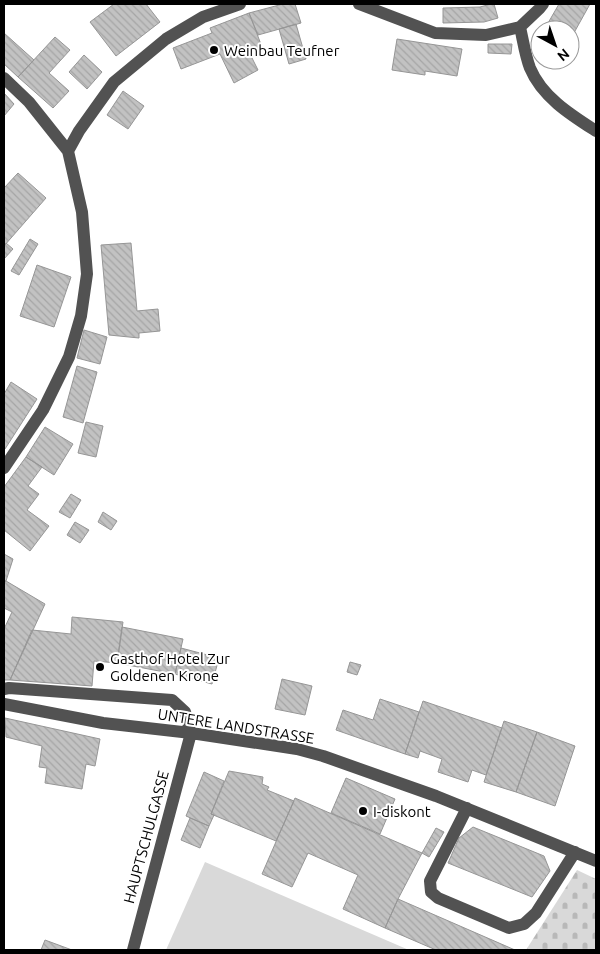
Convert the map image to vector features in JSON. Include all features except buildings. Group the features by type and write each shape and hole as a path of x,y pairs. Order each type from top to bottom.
{"street":[{"path":"68,151 79,131 114,82 166,40 203,17 240,4"},
{"path":"359,4 435,33 486,35 520,27 543,4"},
{"path":"520,27 530,68 543,91 576,118 596,130"},
{"path":"4,78 29,102 68,151 83,221 87,274 81,316 69,357 43,410 4,468"},
{"path":"4,689 172,700 185,712 191,733"},
{"name":"UNTERE LANDSTRASSE","path":"4,704 103,723 191,733 297,749 389,779 467,808 596,861"},
{"name":"HAUPTSCHULGASSE","path":"133,950 191,733"},
{"path":"467,808 430,881 431,892 438,898 509,928 524,924 536,913 575,852"}],"green space":[{"path":"205,862 409,950 166,950"},
{"path":"577,870 596,879 596,950 526,950"}],"place":[{"name":"Weinbau Teufner","path":"214,50"},
{"name":"Gasthof Hotel Zur Goldenen Krone","path":"100,667"},
{"name":"I-diskont","path":"363,811"}]}
